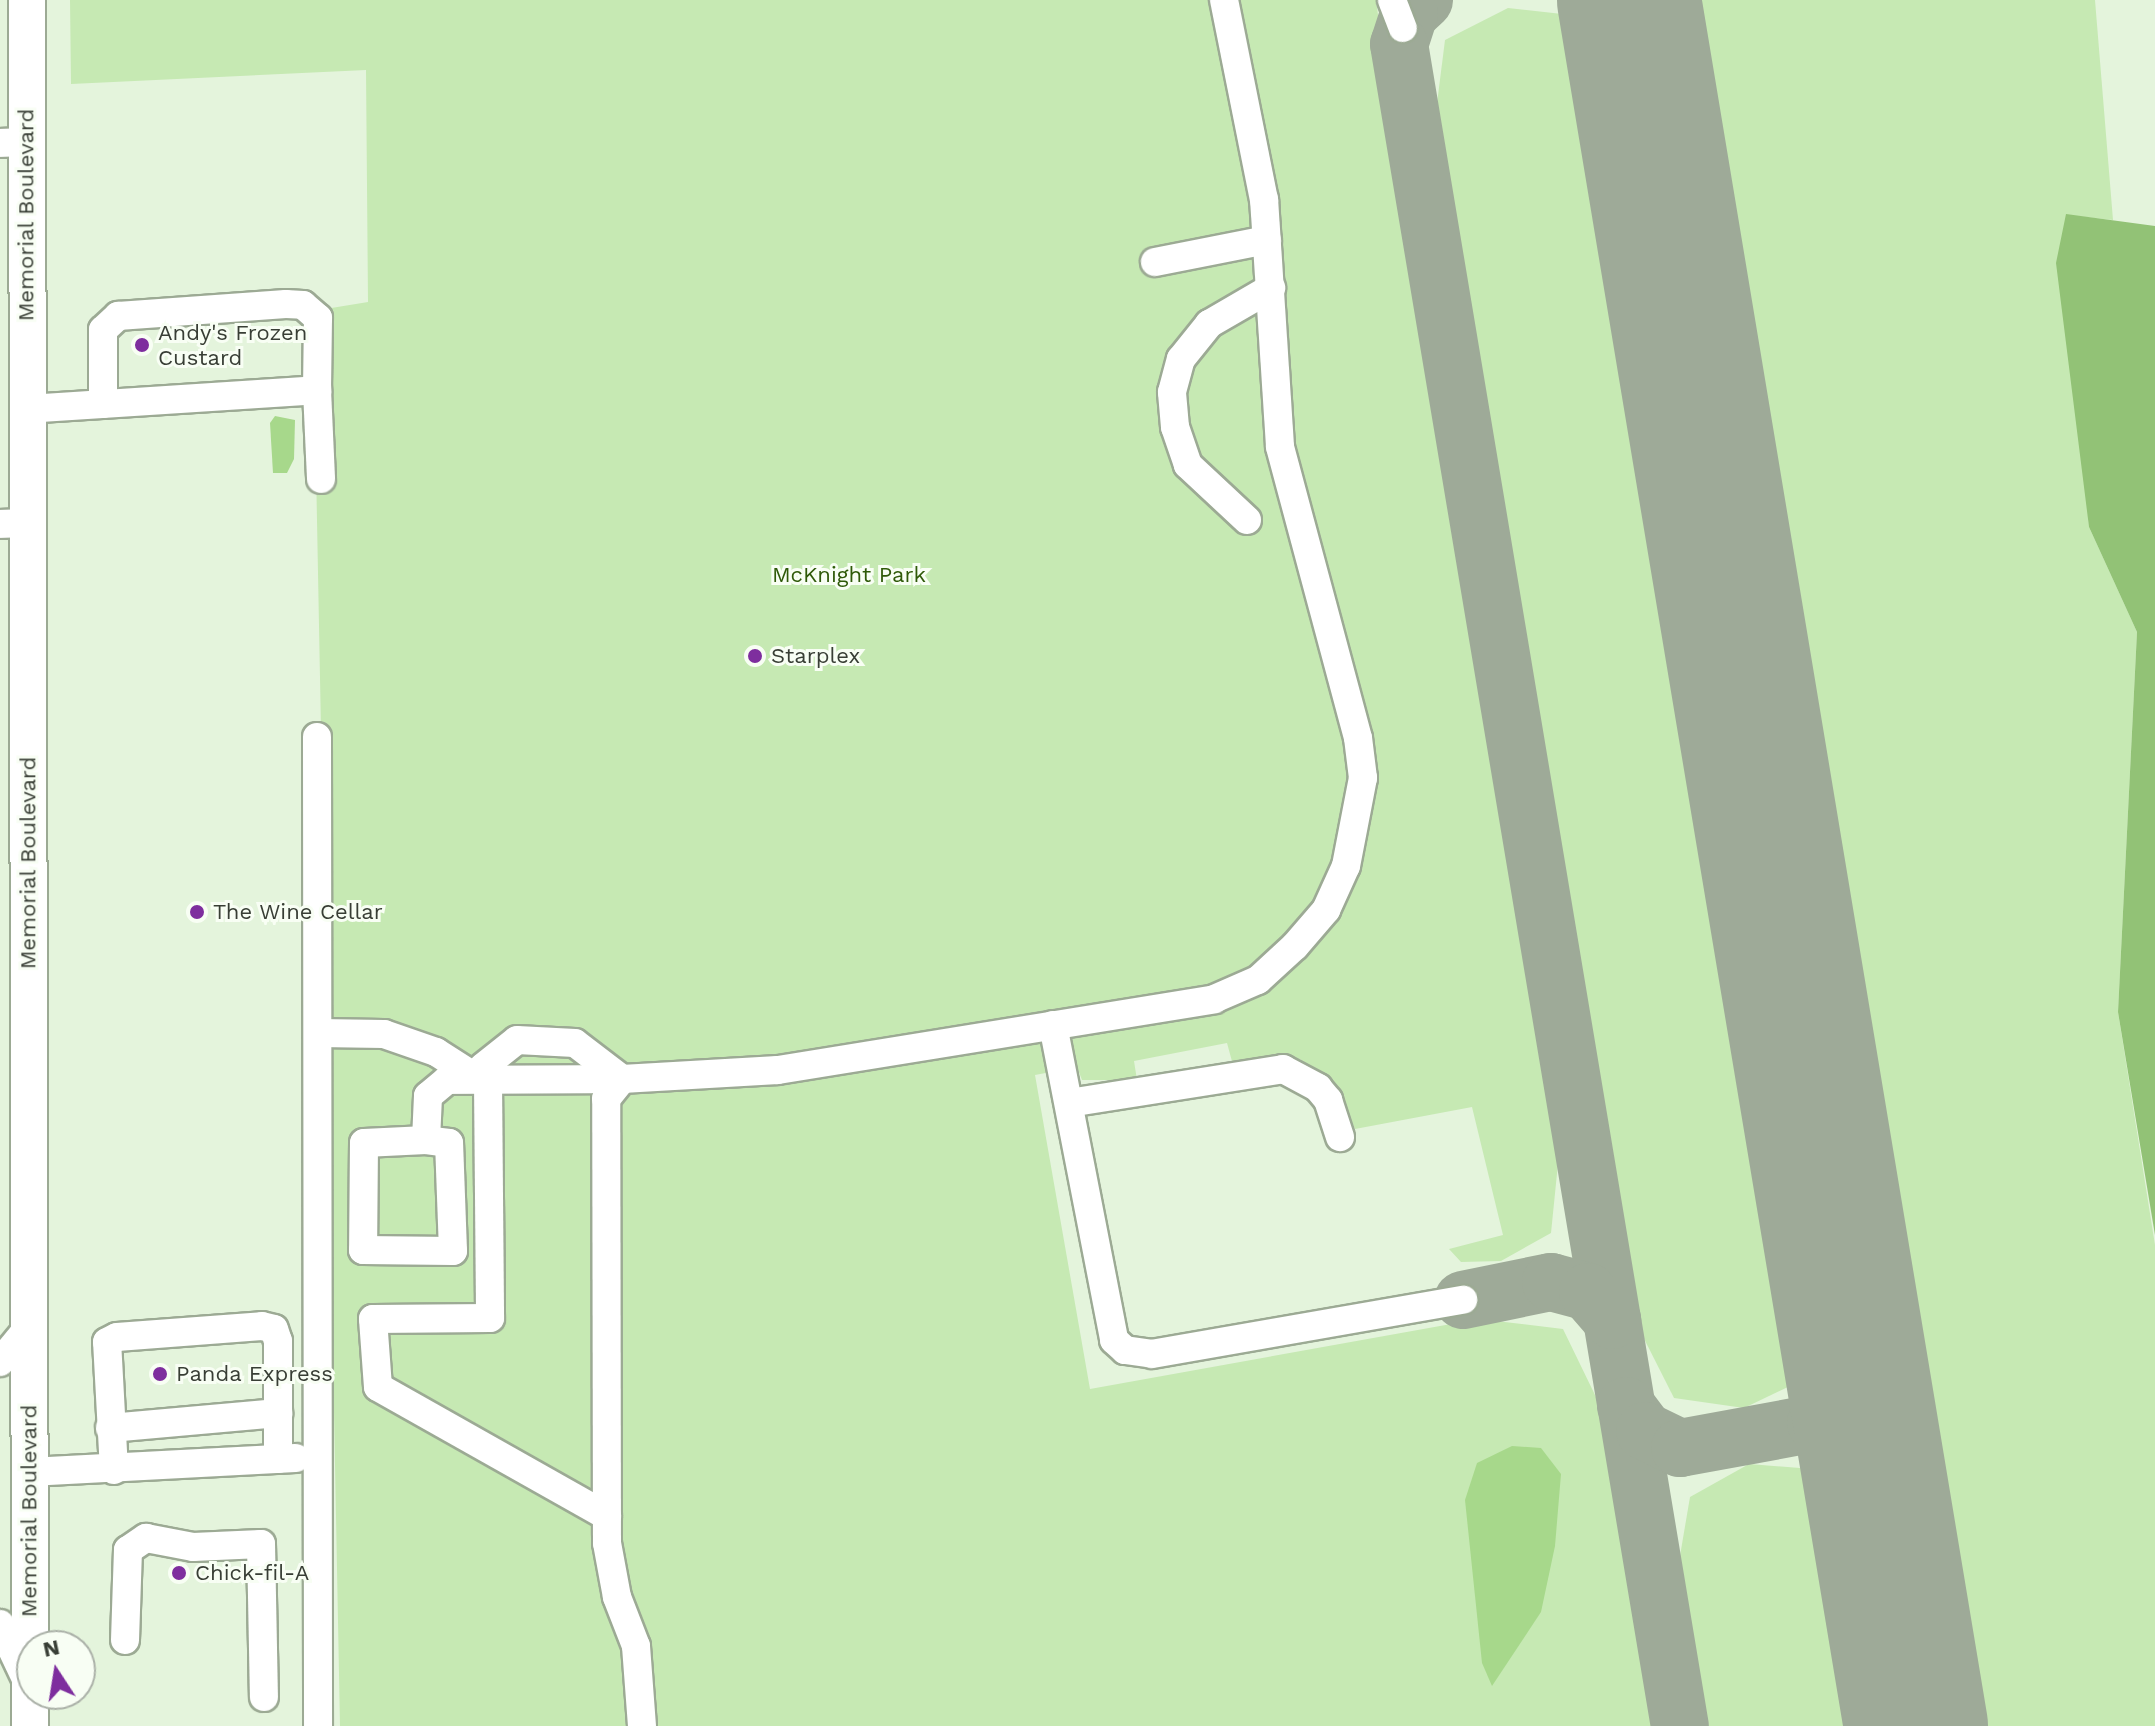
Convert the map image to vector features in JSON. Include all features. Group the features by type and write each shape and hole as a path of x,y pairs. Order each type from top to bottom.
{"main road":[{"name":"Memorial Boulevard","path":"27,0 13,143 27,409 13,524 29,1327 30,1630"}],"lane":[{"path":"426,1140 428,1096 447,1080 622,1079 647,1073 778,1070 1214,999 1258,980 1326,910 1346,866 1363,778 1358,738 1280,446 1267,240 1224,0"},
{"path":"1392,0 1403,28"},
{"path":"1155,262 1267,240"},
{"path":"1247,520 1188,465 1175,427 1172,392 1181,359 1209,324 1271,288"},
{"path":"103,404 103,330 118,316 303,305 318,318 321,479"},
{"path":"27,409 317,390"},
{"path":"317,737 318,1726"},
{"path":"1053,1025 1114,1340 1125,1350 1152,1354 1463,1300"},
{"path":"319,1033 384,1034 436,1052 484,1080"},
{"path":"607,1516 378,1387 373,1319 490,1318 483,1067 498,1051 517,1040 539,1038 575,1043 622,1079"},
{"path":"1069,1103 1283,1069 1318,1088 1328,1100 1340,1137"},
{"path":"622,1079 606,1099 607,1516 617,1597 641,1672 642,1726"},
{"path":"426,1140 449,1143 453,1251 363,1250 364,1143 426,1140"},
{"path":"0,1362 29,1327"},
{"path":"114,1470 104,1351 117,1337 274,1329 278,1459"},
{"path":"110,1428 278,1413"},
{"path":"29,1472 114,1470 319,1456"},
{"path":"125,1640 124,1568 128,1550 146,1538 193,1547 261,1544 264,1697"},
{"path":"0,1624 16,1659"}],"green space":[{"name":"McKnight Park","path":"70,0 1376,0 1400,178 1561,1134 1551,1233 1501,1261 1461,1262 1449,1249 1503,1235 1472,1107 1355,1129 1340,1095 1300,1059 1233,1065 1227,1043 1134,1061 1137,1080 1082,1080 1077,1067 1035,1075 1090,1389 1479,1319 1563,1329 1611,1428 1662,1726 340,1726 313,311 368,302 366,70 71,84"},
{"path":"1677,0 2095,0 2113,220 2066,215 2089,527 2137,632 2118,1012 2155,1245 2155,1726 1966,1726"},
{"path":"1508,8 1580,16 1665,508 1809,1377 1744,1408 1674,1398 1628,1307 1432,143 1445,40"},
{"path":"1749,1464 1825,1470 1867,1726 1696,1726 1673,1597 1690,1497"}],"shaded area":[{"path":"2066,214 2155,226 2155,1235 2118,1012 2137,632 2089,527 2056,263"},
{"path":"275,416 295,420 294,459 287,473 273,473 270,423"},
{"path":"1512,1446 1541,1448 1561,1474 1555,1546 1541,1612 1492,1686 1482,1663 1465,1500 1477,1463"}],"taxiway":[{"path":"1424,0 1409,14 1399,44 1680,1726"},
{"path":"1463,1300 1551,1282 1588,1292 1612,1320"},
{"path":"1816,1423 1848,1393 1854,1354"},
{"path":"1626,1406 1645,1431 1680,1448 1816,1423 1835,1427 1864,1454 1874,1474"}],"runway":[{"path":"1629,0 1916,1726"}],"place":[{"name":"Andy's Frozen Custard","path":"142,345"},
{"name":"Starplex","path":"755,656"},
{"name":"The Wine Cellar","path":"197,912"},
{"name":"Panda Express","path":"160,1374"},
{"name":"Chick-fil-A","path":"179,1573"}]}
